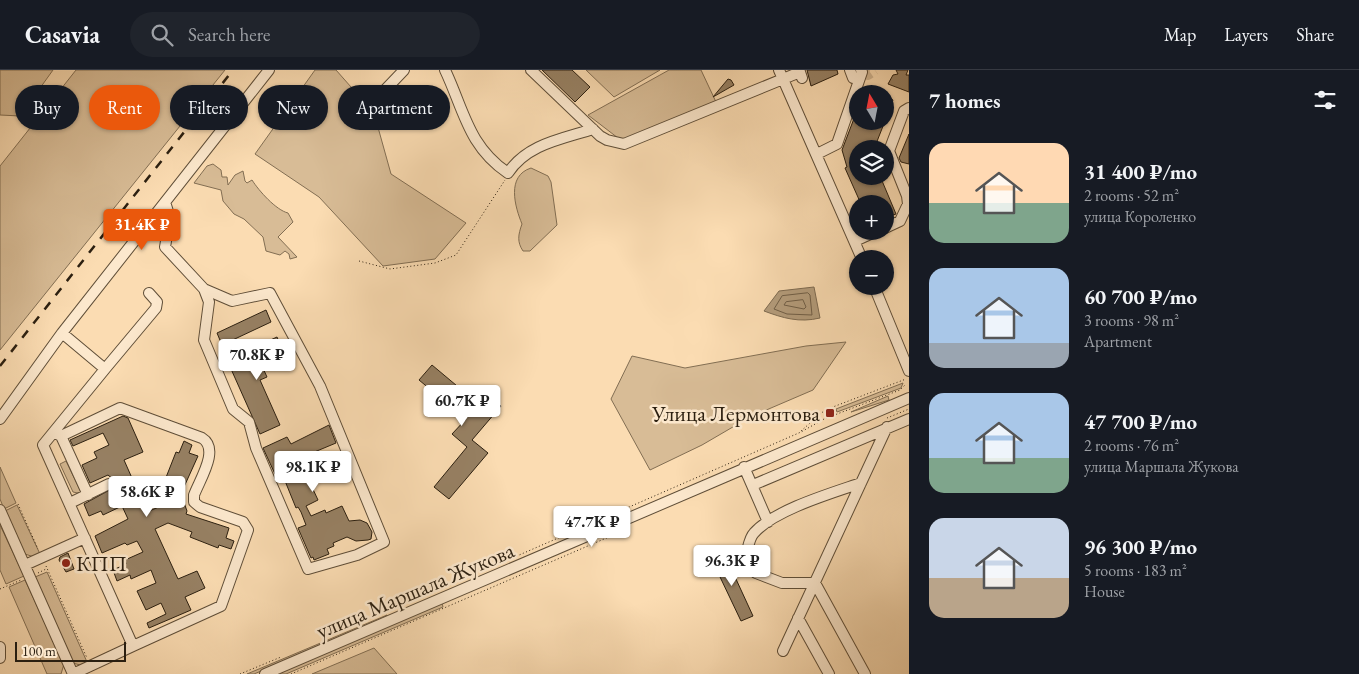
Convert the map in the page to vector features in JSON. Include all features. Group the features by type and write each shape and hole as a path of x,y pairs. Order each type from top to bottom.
{"street":[{"path":"0,419 62,333 269,70"},
{"path":"390,85 404,70"},
{"path":"445,70 473,138 485,155 508,173 517,161 530,151 593,129"},
{"path":"531,70 593,129 607,140 624,144 781,74 800,73"},
{"path":"817,154 837,144 862,72 861,70"},
{"path":"781,74 849,226"},
{"path":"894,223 900,220 908,204 907,196 889,151 904,111 909,108"},
{"path":"165,202 170,218 165,247 204,289 209,302 204,340 233,409 249,422 256,448 308,569 357,555 384,542 320,386 270,294 232,301 204,289"},
{"path":"855,240 859,250"},
{"path":"133,646 43,445 57,434 105,369 156,308 157,302 149,294"},
{"path":"878,295 909,371"},
{"path":"62,333 105,369"},
{"name":"улица Маршала Жукова","path":"266,674 744,467 909,398"},
{"path":"1,513 73,674 221,606 248,530 243,522 200,507 194,502 194,495 211,449 202,438 120,408 57,434"},
{"path":"753,485 909,419"},
{"path":"783,651 887,428"},
{"path":"57,434 88,495"},
{"path":"744,467 768,522"},
{"path":"815,583 782,582 756,574 746,555 752,534 768,522 811,501 861,483"},
{"path":"70,503 109,484"},
{"path":"25,565 86,538"},
{"path":"815,583 865,674"},
{"path":"798,618 828,674"},
{"path":"0,647 0,658"}],"path":[{"path":"358,261 390,269 435,264 456,255 505,182 508,173"},
{"path":"801,432 825,410 902,381"},
{"path":"509,559 801,432 824,419 900,390 905,385"},
{"path":"18,504 90,666"},
{"path":"291,674 611,536"},
{"path":"35,574 47,569"},
{"path":"0,589 24,579"},
{"path":"369,620 392,602 408,596 441,590"}],"shaded area":[{"path":"0,70 53,70 42,85 15,85 15,116 0,115"},
{"path":"76,70 225,70 213,85 170,85 170,130 177,130 0,350 0,166 28,130 79,130 79,85 64,85"},
{"path":"315,70 336,70 349,85 338,85 338,130 379,130 391,174 466,223 435,259 383,266 319,197 255,154 272,130 328,130 328,85 304,85"},
{"path":"586,70 660,70 614,97"},
{"path":"669,70 701,70 716,102 627,140 618,138 588,115"},
{"path":"213,164 221,170 222,177 227,177 228,185 235,175 243,171 247,183 252,180 273,204 288,213 293,222 278,237 297,257 290,259 289,254 285,251 280,255 266,251 263,237 244,219 234,214 223,201 221,190 194,183 207,166"},
{"path":"531,168 548,176 551,182 557,225 530,251 523,251 519,238 522,224 514,193 518,178 523,172"},
{"path":"846,342 813,390 750,417 702,445 650,470 611,399 632,356 685,368 806,346"},
{"path":"903,383 901,388 837,412 836,409"},
{"path":"888,396 889,400 851,412"},
{"path":"66,461 82,494 73,492 60,464"},
{"path":"0,467 16,503 4,509 0,499"},
{"path":"17,505 40,554 34,557 25,554 5,511"},
{"path":"0,525 24,576 6,584 0,570"},
{"path":"47,572 87,662 80,665 73,663 35,577"},
{"path":"25,580 64,664 61,674 47,674 9,587"},
{"path":"442,603 443,607 286,674 277,674"},
{"path":"387,615 380,621 254,674 247,674"},
{"path":"374,648 397,674 312,674"}],"water":[{"path":"814,287 820,318 791,319 764,311 779,291"}],"building":[{"path":"542,70 572,70 590,87 575,102"},
{"path":"807,70 837,70 838,74 811,86"},
{"path":"896,70 908,70 906,75 909,75 909,92 888,84 893,75 898,74"},
{"path":"728,79 734,85 713,97"},
{"path":"850,130 881,130 878,140 849,140 849,177 845,168 847,167 842,150"},
{"path":"909,134 909,164 901,162 899,158"},
{"path":"853,185 884,185 888,195 857,195"},
{"path":"266,310 271,322 222,345 217,333"},
{"path":"277,337 285,356 262,366 267,377 260,380 280,425 260,434 227,360"},
{"path":"432,365 475,401 484,391 501,406 472,440 488,453 449,499 434,487 467,447 452,434 466,419 419,380"},
{"path":"123,416 128,418 143,452 124,460 147,512 161,506 170,482 165,480 176,452 179,453 184,441 192,445 189,453 198,456 179,498 183,500 187,511 186,514 229,528 226,538 234,541 231,549 219,545 218,548 190,537 192,532 168,523 155,529 178,579 197,571 205,588 185,597 191,610 149,628 147,623 166,614 161,603 146,610 137,591 156,583 151,570 131,579 130,575 117,581 113,570 126,564 125,560 143,552 137,541 127,545 125,543 102,553 95,536 128,519 122,506 103,515 101,511 89,516 84,504 115,487 115,481 108,475 90,483 82,465 97,458 94,452 109,445 103,433 73,446 70,440"},
{"path":"329,425 336,443 312,453 317,464 304,470 318,500 306,506 311,516 325,510 326,513 342,506 349,521 360,520 367,523 372,532 371,539 368,540 356,541 347,537 333,543 334,546 327,549 329,554 314,560 313,557 311,558 298,528 306,525 301,512 298,507 296,508 281,471 275,474 263,448 287,437 291,444"},
{"name":"КПП","path":"68,553 74,569 66,572 59,560 60,557"},
{"path":"724,553 753,616 741,621 711,558"}],"tunnel":[{"path":"862,72 868,75 875,70"}],"railway":[{"path":"0,366 233,70"}],"place":[{"name":"Улица Лермонтова","path":"830,413"},
{"name":"КПП","path":"66,563"}]}
